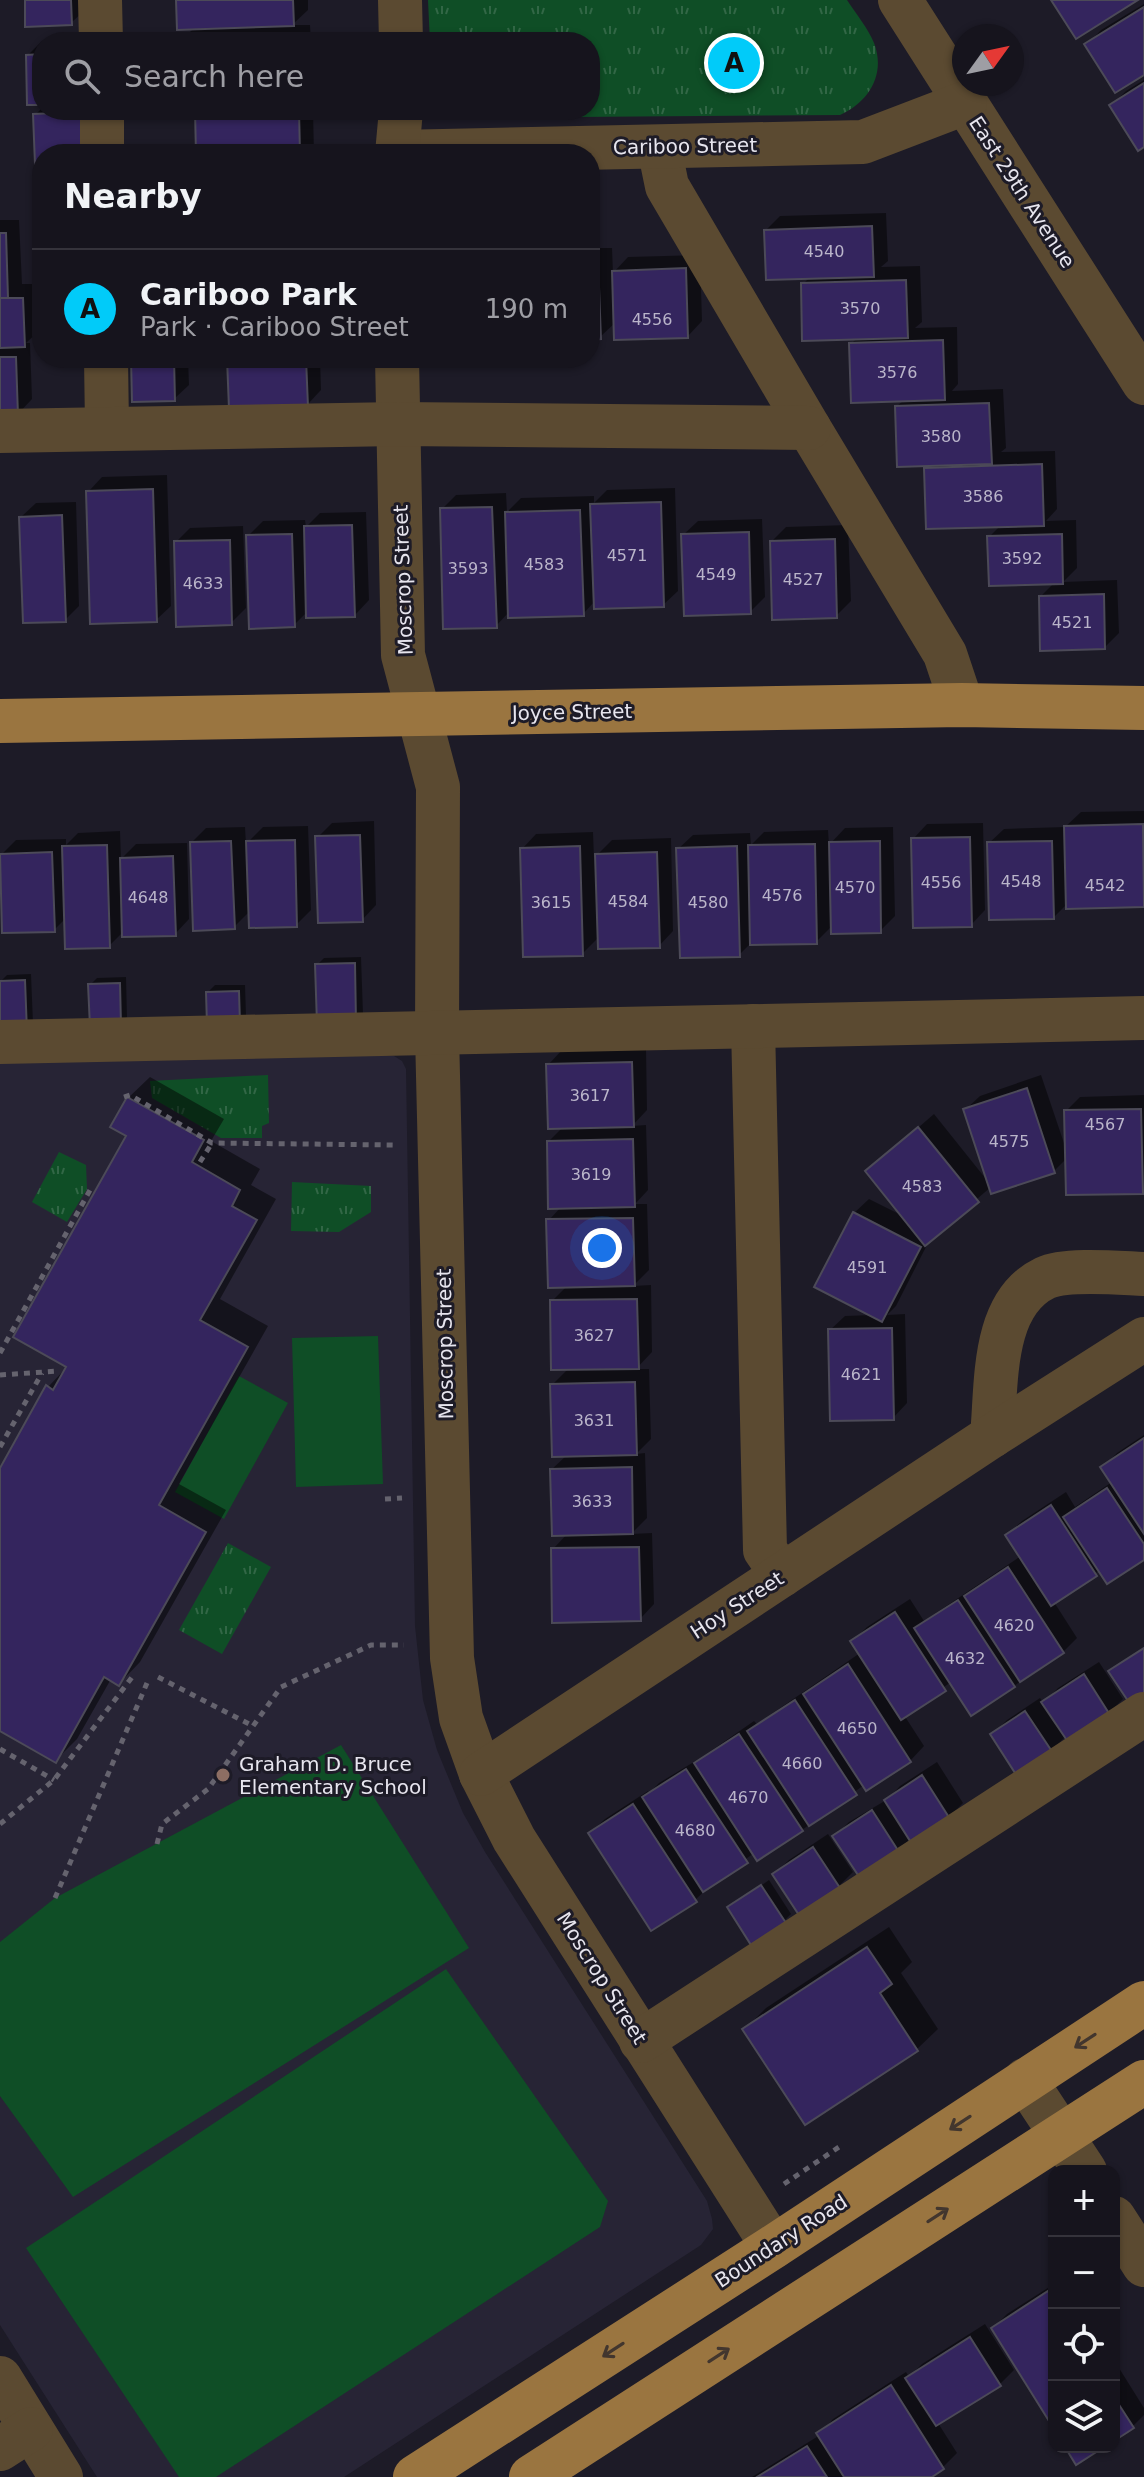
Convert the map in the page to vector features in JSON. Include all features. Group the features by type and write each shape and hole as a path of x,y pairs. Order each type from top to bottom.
{"main road":[{"name":"Joyce Street","path":"0,721 962,705 1144,708"},
{"name":"Boundary Road","path":"415,2477 1144,2003"},
{"path":"531,2477 1144,2082"}],"street":[{"path":"100,0 101,32"},
{"path":"400,0 401,32"},
{"name":"East 29th Avenue","path":"900,0 1144,383"},
{"name":"Cariboo Street","path":"600,145 659,147 863,142 965,103"},
{"path":"102,120 102,144"},
{"name":"Cariboo Street","path":"398,139 561,144"},
{"path":"659,147 667,186 945,654 962,705"},
{"path":"106,368 107,427"},
{"name":"Moscrop Street","path":"397,368 403,655 438,787 437,1034 452,1658 461,1718 481,1774 514,1839 773,2247"},
{"path":"0,431 398,424 809,428"},
{"path":"0,1042 1144,1018"},
{"path":"753,1026 765,1550 782,1575"},
{"path":"992,1436 1003,1327 1017,1299 1046,1277 1077,1272 1144,1274"},
{"name":"Hoy Street","path":"481,1774 1144,1339"},
{"path":"641,2041 1144,1714"},
{"path":"1025,2080 1081,2165"},
{"path":"1120,2227 1144,2265"},
{"path":"0,2378 16,2439 61,2477"}],"path":[{"path":"124,1097 130,1095 212,1143 395,1145"},
{"path":"200,1162 212,1143"},
{"path":"0,1353 90,1190"},
{"path":"0,1375 59,1371"},
{"path":"0,1447 42,1373"},
{"path":"385,1499 402,1498"},
{"path":"157,1844 162,1824 208,1789 281,1687 371,1645 404,1645"},
{"path":"0,1824 54,1780 133,1676"},
{"path":"158,1677 253,1726"},
{"path":"55,1898 147,1683"},
{"path":"0,1749 54,1780"}],"shaded area":[{"name":"Graham D. Bruce Elementary School","path":"0,1042 394,1056 402,1061 406,1069 415,1626 423,1700 437,1750 463,1813 707,2201 712,2219 713,2229 701,2245 344,2477 97,2477 0,2325"}],"green space":[{"path":"428,0 847,0 874,43 878,66 867,95 840,115 600,117 600,32 430,32"},
{"path":"268,1075 269,1123 262,1126 262,1138 221,1138 152,1098 150,1081"},
{"path":"59,1152 86,1165 87,1189 67,1222 32,1202"},
{"path":"292,1182 371,1186 371,1212 339,1232 291,1231"},
{"path":"378,1336 383,1484 296,1487 292,1338"},
{"path":"239,1376 288,1403 224,1519 175,1492"},
{"path":"228,1543 271,1567 222,1654 179,1630"},
{"path":"341,1745 469,1948 73,2197 0,2096 0,1942 55,1898"},
{"path":"446,1969 608,2201 600,2227 216,2477 179,2477 26,2248"}],"building":[{"path":"25,0 71,0 72,25 25,27"},
{"path":"176,0 293,0 294,26 177,30"},
{"path":"1051,0 1138,0 1076,39"},
{"path":"1144,7 1144,75 1115,93 1084,44"},
{"path":"26,55 32,55 32,105 27,105"},
{"path":"1144,83 1144,147 1138,151 1109,105"},
{"path":"33,120 81,120 82,144 34,144"},
{"path":"195,120 299,120 300,144 196,144"},
{"path":"872,226 874,277 766,280 764,230"},
{"path":"0,233 6,233 8,298 0,298"},
{"path":"686,268 688,338 614,340 612,271"},
{"path":"906,280 908,338 802,341 801,283"},
{"path":"0,298 23,298 25,347 0,348"},
{"path":"943,340 945,400 851,403 849,343"},
{"path":"0,357 16,357 18,416 0,416"},
{"path":"131,368 174,368 175,401 132,402"},
{"path":"227,368 306,368 308,407 229,409"},
{"path":"989,403 992,464 897,467 895,406"},
{"path":"1042,464 1044,526 926,529 924,468"},
{"path":"153,489 157,622 90,624 86,491"},
{"path":"661,502 664,607 594,609 590,504"},
{"path":"492,507 497,628 443,629 440,508"},
{"path":"580,510 584,616 508,618 505,512"},
{"path":"62,515 66,622 23,623 19,517"},
{"path":"352,525 355,617 306,618 304,526"},
{"path":"749,532 751,614 684,616 681,534"},
{"path":"292,534 295,627 249,629 246,535"},
{"path":"1062,534 1063,584 989,586 987,536"},
{"path":"835,539 837,618 772,620 770,541"},
{"path":"230,540 232,625 176,627 174,541"},
{"path":"1104,594 1105,649 1040,651 1039,596"},
{"path":"1143,824 1144,907 1066,909 1064,826"},
{"path":"360,835 363,922 318,923 315,836"},
{"path":"970,837 972,927 913,928 911,838"},
{"path":"295,840 297,927 249,928 246,841"},
{"path":"231,841 235,929 193,931 190,842"},
{"path":"880,841 881,933 831,934 829,842"},
{"path":"1052,841 1054,919 989,920 987,842"},
{"path":"815,844 817,944 750,945 748,845"},
{"path":"107,845 110,948 65,949 62,846"},
{"path":"580,846 583,956 523,957 520,848"},
{"path":"737,846 740,957 680,958 676,848"},
{"path":"52,852 55,932 2,933 0,854"},
{"path":"657,852 660,948 598,949 595,854"},
{"path":"173,856 176,936 122,937 120,858"},
{"path":"355,963 356,1023 317,1024 315,964"},
{"path":"25,980 27,1032 0,1033 0,981"},
{"path":"120,983 121,1026 90,1027 88,984"},
{"path":"239,991 240,1024 207,1025 206,992"},
{"path":"632,1062 634,1127 548,1129 546,1064"},
{"path":"1027,1088 1055,1173 991,1194 963,1109"},
{"path":"127,1097 204,1140 192,1162 240,1190 232,1206 257,1220 200,1320 248,1347 159,1505 206,1532 119,1686 104,1677 56,1763 0,1731 0,1468 46,1385 53,1390 66,1367 13,1337 126,1136 110,1127"},
{"path":"1141,1109 1143,1194 1066,1195 1064,1110"},
{"path":"918,1127 979,1202 925,1246 865,1171"},
{"path":"633,1139 635,1207 548,1209 547,1141"},
{"path":"853,1212 921,1247 882,1322 814,1287"},
{"path":"633,1218 635,1286 548,1288 546,1219"},
{"path":"637,1299 639,1369 551,1370 550,1300"},
{"path":"892,1328 894,1420 830,1421 828,1329"},
{"path":"635,1382 637,1455 552,1457 550,1384"},
{"path":"1144,1438 1144,1534 1100,1467"},
{"path":"632,1467 633,1534 552,1536 550,1469"},
{"path":"1107,1488 1144,1544 1144,1560 1107,1584 1063,1517"},
{"path":"1051,1505 1097,1576 1051,1606 1005,1535"},
{"path":"639,1547 641,1621 552,1623 551,1548"},
{"path":"1008,1567 1064,1653 1020,1682 964,1596"},
{"path":"958,1600 1015,1687 971,1716 914,1628"},
{"path":"895,1612 946,1691 901,1720 850,1641"},
{"path":"1144,1648 1144,1695 1130,1704 1108,1671"},
{"path":"848,1664 911,1762 866,1791 803,1694"},
{"path":"1084,1674 1110,1715 1068,1742 1041,1702"},
{"path":"795,1700 857,1795 809,1826 747,1731"},
{"path":"1025,1711 1053,1753 1017,1776 990,1734"},
{"path":"739,1734 803,1831 757,1861 694,1763"},
{"path":"686,1769 748,1863 703,1892 642,1797"},
{"path":"922,1775 950,1819 912,1844 884,1800"},
{"path":"633,1804 697,1902 651,1931 588,1833"},
{"path":"872,1810 899,1852 860,1878 832,1836"},
{"path":"813,1847 840,1888 799,1915 772,1874"},
{"path":"761,1885 786,1923 751,1945 727,1907"},
{"path":"867,1947 892,1984 880,1993 918,2051 805,2125 742,2029"},
{"path":"1048,2291 1048,2419 991,2328"},
{"path":"970,2337 1001,2386 936,2426 905,2378"},
{"path":"891,2385 944,2469 932,2477 844,2477 816,2433"},
{"path":"1120,2406 1134,2428 1120,2437"},
{"path":"807,2446 827,2477 757,2477"},
{"path":"1069,2453 1095,2453 1076,2465"}],"place":[{"name":"Cariboo Park","path":"734,63"},
{"name":"Graham D. Bruce Elementary School","path":"223,1775"}]}
